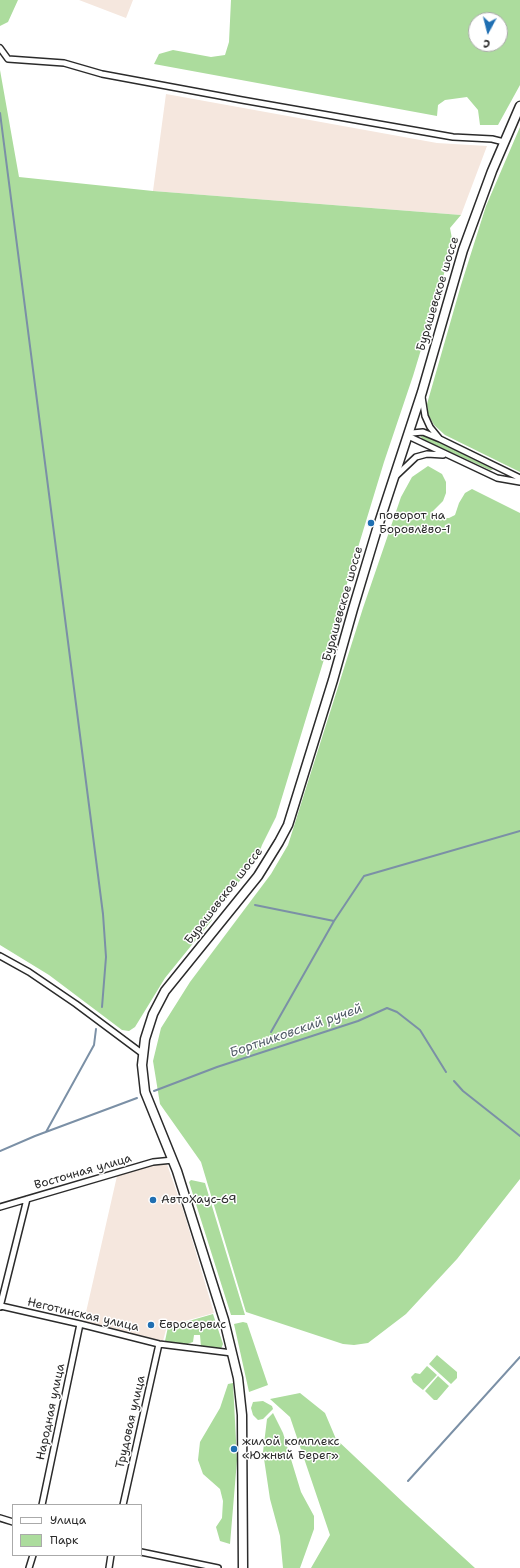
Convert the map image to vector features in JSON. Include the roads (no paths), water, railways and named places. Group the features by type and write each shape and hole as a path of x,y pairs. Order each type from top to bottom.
{"main road":[{"name":"Бурашевское шоссе","path":"243,1568 242,1415 239,1386 232,1353 212,1282 173,1160 145,1092 143,1054 149,1024 162,996 258,876 288,825 333,680 359,587 422,392 463,250 504,142 520,106"}],"street":[{"path":"0,48 8,59 64,63 102,74 242,100 453,137 492,139 504,142"},
{"path":"422,392 425,416 430,427 440,439"},
{"path":"408,436 412,433 423,432 520,478"},
{"path":"408,436 497,478 520,482"},
{"path":"394,477 416,457 426,454 446,455"},
{"path":"0,956 29,972 143,1054"},
{"name":"Восточная улица","path":"0,1207 153,1162 173,1160"},
{"path":"0,1307 27,1199"},
{"name":"Неготинская улица","path":"0,1307 80,1324 159,1344 232,1353"},
{"name":"Народная улица","path":"42,1504 80,1324"},
{"name":"Трудовая улица","path":"123,1504 159,1344"},
{"path":"0,1518 12,1522"},
{"path":"142,1552 218,1568"},
{"path":"29,1568 33,1556"},
{"path":"109,1568 112,1556"}],"waterway":[{"path":"0,113 103,914 106,957 102,1007"},
{"path":"271,1032 334,921 364,876 520,831"},
{"path":"255,905 334,921"},
{"name":"Бортниковский ручей","path":"154,1091 217,1067 358,1021 387,1008 397,1012 420,1030 446,1072"},
{"path":"46,1132 94,1045 96,1029"},
{"path":"454,1081 463,1091 520,1136"},
{"name":"Бортниковский ручей","path":"0,1151 35,1136 137,1098"},
{"path":"408,1481 520,1357"}],"place":[{"name":"поворот на Боровлёво-1","path":"371,523"},
{"name":"АвтоХаус-69","path":"153,1200"},
{"name":"Евросервис","path":"151,1325"},
{"name":"жилой комплекс «Южный Берег»","path":"234,1449"}]}
